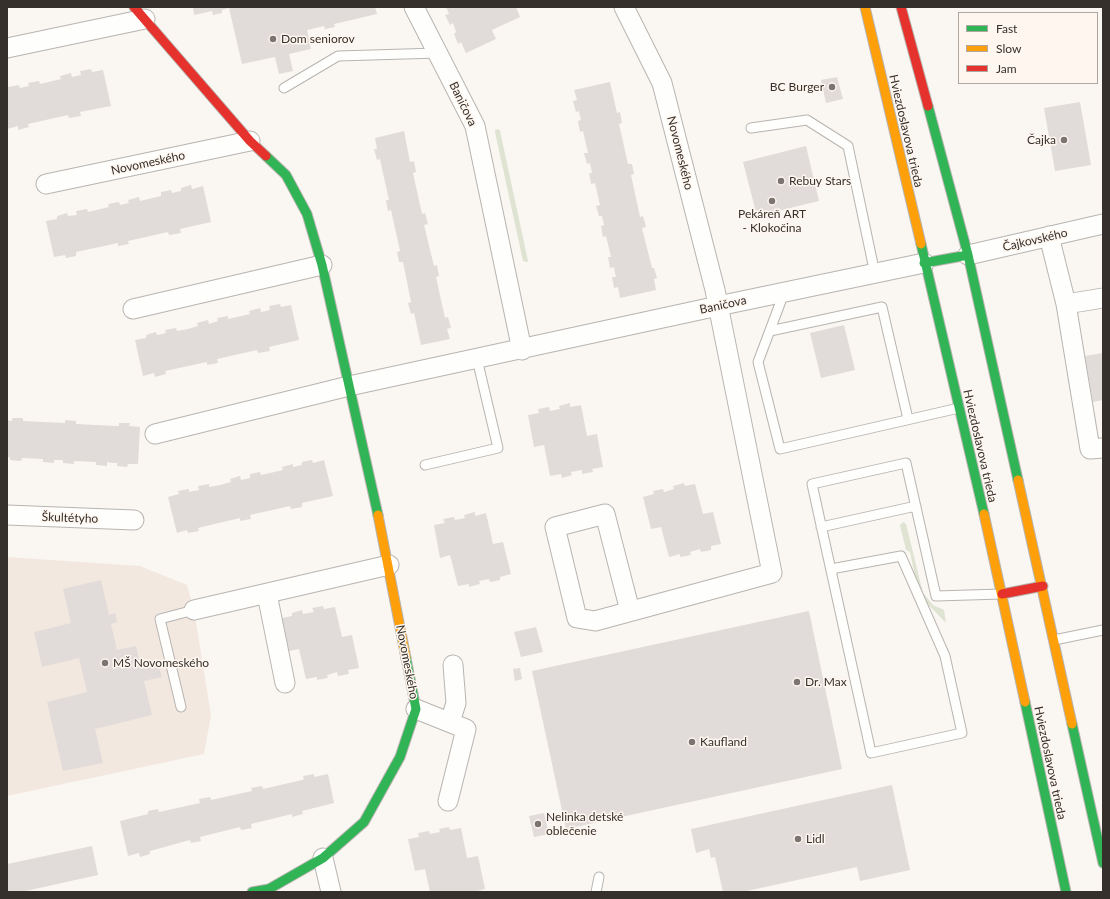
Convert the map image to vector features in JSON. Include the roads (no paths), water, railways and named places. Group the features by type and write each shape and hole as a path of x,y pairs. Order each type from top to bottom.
{"street":[{"name":"Baničova","path":"414,7 475,126 522,350"},
{"name":"Novomeského","path":"624,7 662,83 718,306 772,573 630,611"},
{"name":"Hviezdoslavova trieda","path":"865,7 1002,594 1066,892"},
{"name":"Hviezdoslavova trieda","path":"901,7 914,60 968,255 1043,586 1103,863"},
{"name":"Novomeského","path":"7,48 140,13 250,141 286,175 307,214 322,265 389,565 416,709 400,757 364,822 323,858 269,889 252,892"},
{"name":"Novomeského","path":"46,184 250,141"},
{"name":"Čajkovského","path":"968,255 1103,224"},
{"path":"1049,236 1066,304 1090,449 1103,448"},
{"path":"924,263 968,255"},
{"name":"Baničova","path":"349,386 924,263"},
{"path":"133,309 322,265"},
{"path":"1066,304 1103,298"},
{"path":"155,434 349,386"},
{"path":"605,514 630,611 595,621 577,618 554,528 605,514"},
{"name":"Škultétyho","path":"7,515 134,520"},
{"path":"194,610 389,565"},
{"path":"1002,594 1043,586"},
{"path":"266,594 285,683"},
{"path":"450,722 456,703 453,665"},
{"path":"416,709 466,729 448,801"},
{"path":"323,858 331,892"}],"lane":[{"path":"284,88 338,56 438,53"},
{"path":"751,128 808,120 848,146 875,274"},
{"path":"784,293 758,362 780,449 959,408"},
{"path":"770,330 882,307 908,419"},
{"path":"425,465 498,448 477,359"},
{"path":"830,569 901,556 946,656 962,733 871,753 830,569 812,484 906,463 936,596 1002,594"},
{"path":"821,527 916,506"},
{"path":"182,706 160,619 194,610"},
{"path":"1054,640 1103,630"},
{"path":"596,892 599,877"}],"place":[{"name":"Dom seniorov","path":"273,39"},
{"name":"BC Burger","path":"832,87"},
{"name":"Čajka","path":"1064,140"},
{"name":"Rebuy Stars","path":"781,181"},
{"name":"Pekáreň ART - Klokočina","path":"772,201"},
{"name":"MŠ Novomeského","path":"105,663"},
{"name":"Dr. Max","path":"797,682"},
{"name":"Kaufland","path":"692,742"},
{"name":"Nelinka detské oblečenie","path":"538,824"},
{"name":"Lidl","path":"798,839"}]}
